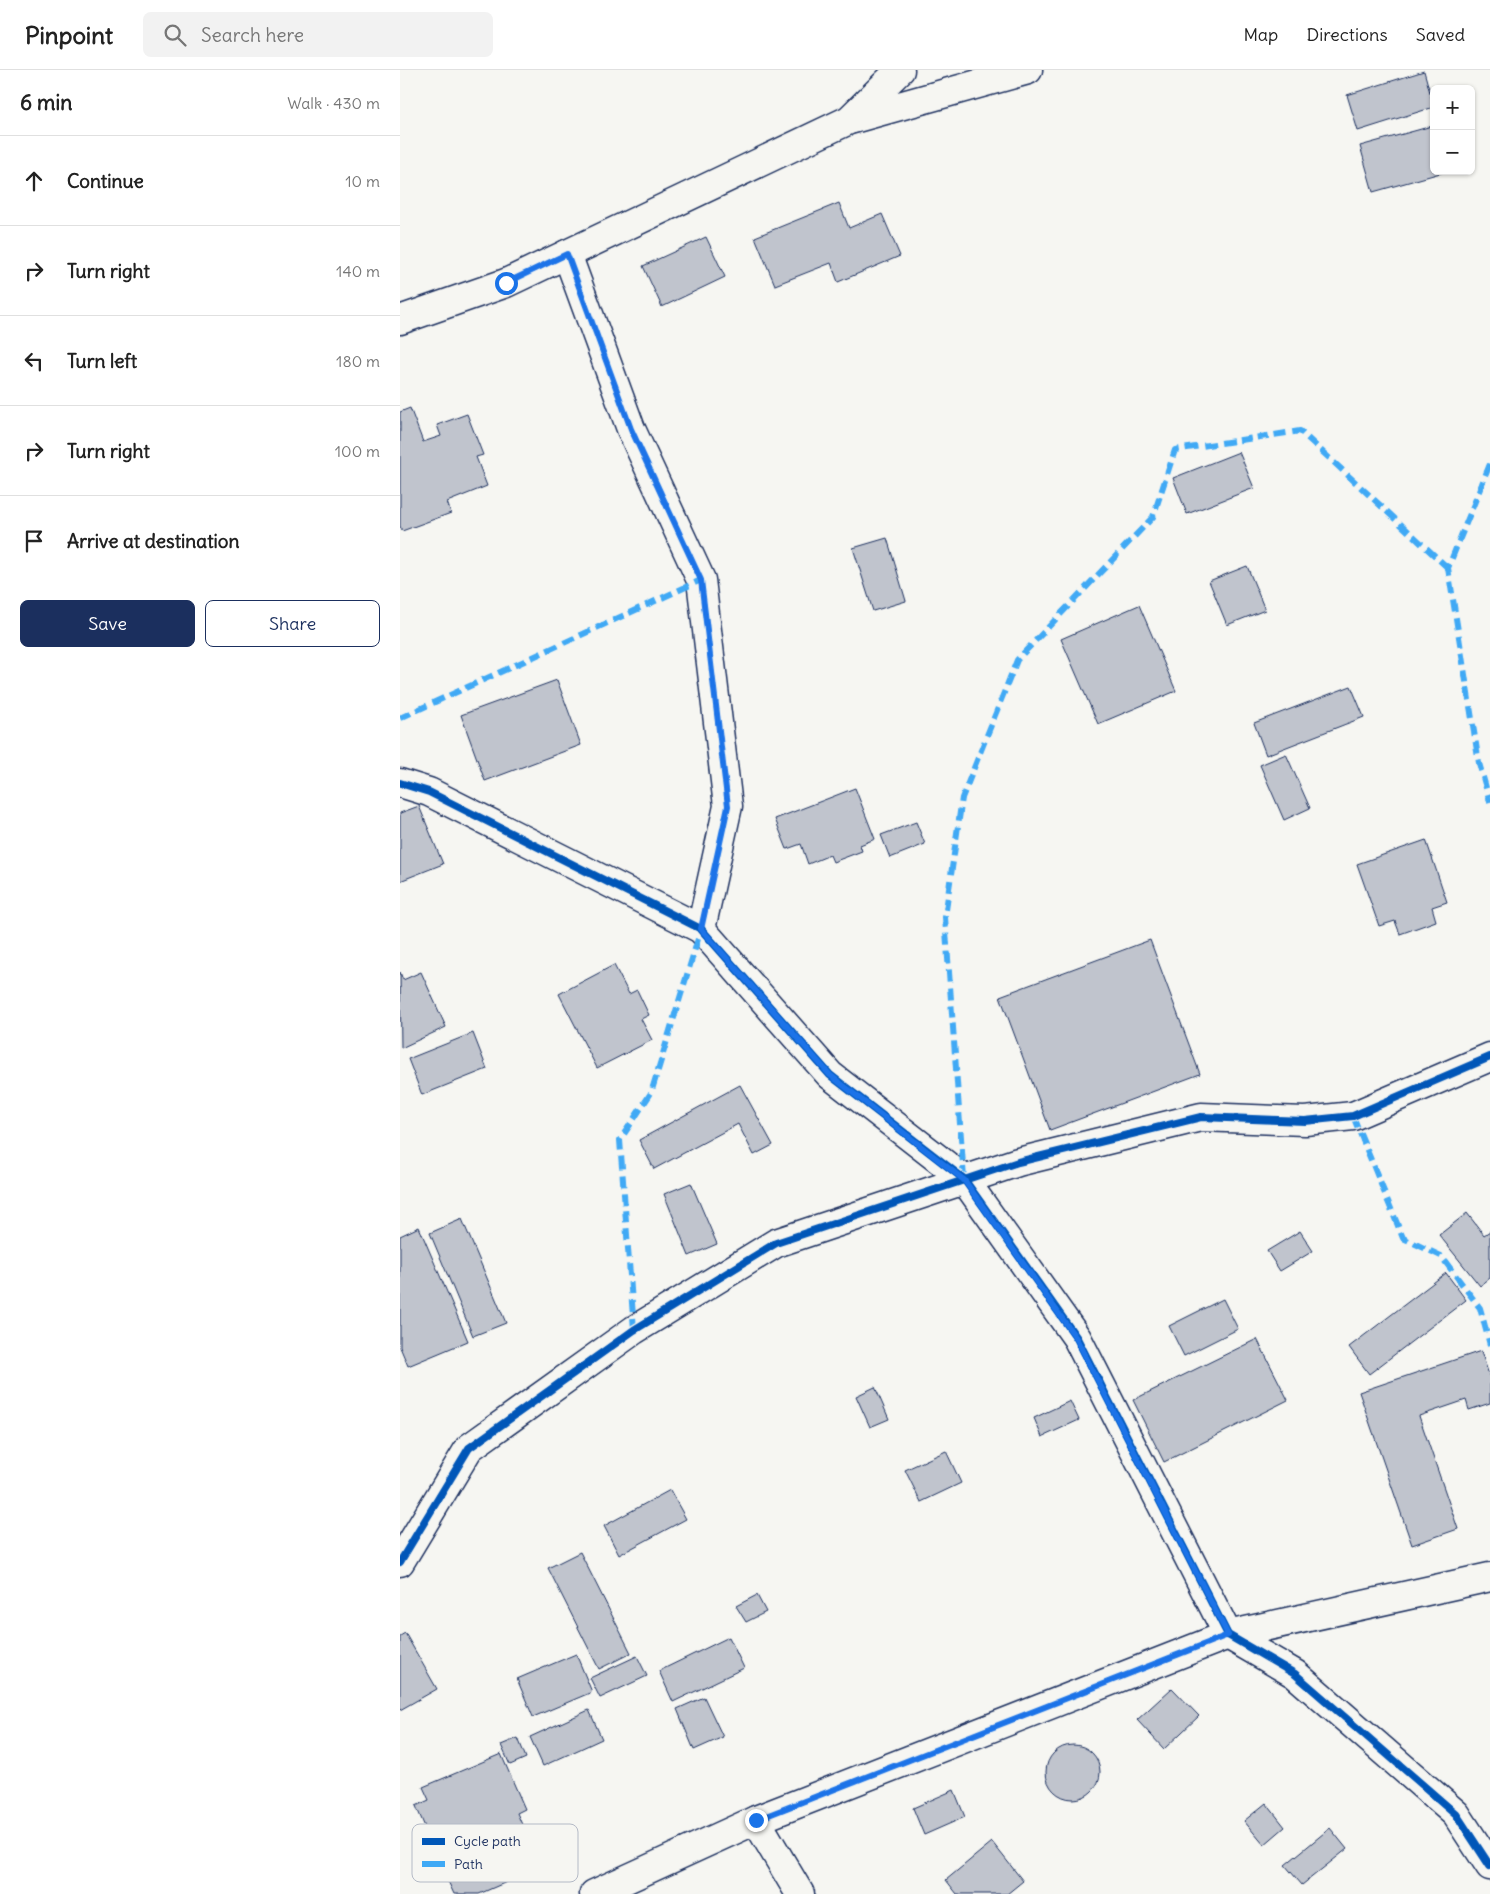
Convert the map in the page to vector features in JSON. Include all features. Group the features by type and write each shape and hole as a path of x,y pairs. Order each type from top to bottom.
{"street":[{"path":"849,120 900,70"},
{"path":"400,320 506,283 849,120 1028,70"},
{"path":"567,254 631,429 701,580 728,806 701,929"},
{"path":"400,783 429,792 701,929 830,1075 964,1180 1076,1338 1228,1635 1295,1674 1456,1814 1490,1866"},
{"path":"400,1562 469,1448 634,1330 776,1243 1018,1162 1201,1117 1305,1122 1353,1116 1490,1057"},
{"path":"594,1894 756,1820 1228,1635 1489,1579"},
{"path":"756,1820 800,1894"}],"building":[{"path":"1424,71 1430,93 1430,108 1358,131 1347,95"},
{"path":"1430,127 1430,175 1433,175 1373,192 1360,146"},
{"path":"839,203 849,228 882,214 900,256 838,282 831,263 775,285 755,237"},
{"path":"706,237 725,277 662,307 643,266"},
{"path":"410,408 423,442 441,436 437,425 467,414 483,455 476,457 487,486 447,502 451,513 402,531 400,526 400,412"},
{"path":"1239,452 1254,488 1187,514 1173,478"},
{"path":"887,538 906,601 873,611 853,548"},
{"path":"1247,566 1265,610 1227,625 1209,581"},
{"path":"1139,605 1176,691 1098,724 1061,639"},
{"path":"557,680 581,745 485,781 461,715"},
{"path":"1351,686 1364,717 1266,755 1254,723"},
{"path":"1286,754 1310,808 1284,820 1260,765"},
{"path":"855,788 875,839 860,845 862,851 833,862 830,855 808,864 801,844 787,849 775,819"},
{"path":"419,806 443,864 400,881 400,813"},
{"path":"916,822 925,844 890,858 881,835"},
{"path":"1426,840 1447,902 1432,907 1436,921 1400,934 1395,921 1379,926 1357,864"},
{"path":"1150,940 1200,1074 1050,1130 1000,996"},
{"path":"614,965 629,994 637,990 649,1015 641,1019 652,1040 597,1068 559,994"},
{"path":"400,972 403,980 421,972 446,1027 401,1048"},
{"path":"473,1033 487,1069 422,1095 408,1059"},
{"path":"740,1085 773,1145 754,1155 738,1124 654,1169 639,1140"},
{"path":"691,1183 717,1244 689,1256 664,1194"},
{"path":"1467,1213 1484,1235 1490,1231 1490,1278 1480,1286 1439,1235"},
{"path":"462,1219 506,1323 473,1336 430,1233"},
{"path":"419,1227 468,1341 408,1366 400,1347 400,1236"},
{"path":"1300,1231 1313,1251 1280,1271 1267,1251"},
{"path":"1446,1273 1466,1300 1369,1374 1349,1347"},
{"path":"1223,1299 1238,1329 1184,1356 1169,1326"},
{"path":"1257,1339 1288,1400 1164,1462 1133,1400"},
{"path":"1481,1351 1490,1378 1490,1403 1469,1410 1466,1400 1419,1416 1458,1529 1412,1545 1359,1392"},
{"path":"875,1387 889,1419 870,1427 856,1396"},
{"path":"1070,1401 1079,1420 1042,1437 1034,1418"},
{"path":"946,1451 961,1483 921,1502 905,1470"},
{"path":"670,1490 686,1519 619,1555 604,1526"},
{"path":"580,1552 631,1653 599,1669 548,1568"},
{"path":"757,1595 766,1612 746,1622 736,1606"},
{"path":"405,1633 437,1689 400,1710 400,1636"},
{"path":"729,1637 744,1668 673,1702 659,1671"},
{"path":"576,1654 592,1692 533,1717 517,1679"},
{"path":"637,1656 647,1676 600,1698 590,1678"},
{"path":"1172,1688 1199,1716 1164,1749 1137,1720"},
{"path":"704,1697 723,1737 694,1750 677,1709"},
{"path":"589,1710 602,1739 543,1766 530,1737"},
{"path":"518,1738 526,1758 510,1765 501,1745"},
{"path":"1073,1745 1083,1747 1092,1753 1098,1762 1100,1772 1098,1782 1092,1791 1083,1797 1073,1799 1063,1797 1054,1791 1048,1782 1046,1772 1048,1762 1054,1753 1063,1747"},
{"path":"501,1754 525,1809 517,1813 522,1824 424,1824 416,1806 429,1800 423,1787"},
{"path":"954,1790 965,1817 924,1835 913,1808"},
{"path":"1266,1803 1285,1827 1264,1845 1244,1821"},
{"path":"1330,1828 1347,1849 1302,1885 1285,1865"},
{"path":"992,1842 1023,1881 1007,1894 957,1894 946,1880"},
{"path":"448,1882 507,1882 479,1894 454,1894"}],"marked path":[{"path":"964,1179 945,917 962,798 1017,660 1153,517 1175,450 1300,431 1448,568"},
{"path":"1490,464 1448,568 1479,763 1490,802"},
{"path":"400,718 701,580"},
{"path":"634,1330 620,1140 651,1093 701,929"},
{"path":"1353,1116 1403,1238 1441,1256 1480,1308 1490,1345"}],"cycle path":[{"path":"400,783 429,792 701,929 830,1075 964,1179 1077,1338 1228,1635 1295,1674 1456,1814 1490,1866"},
{"path":"400,1562 469,1448 634,1330 776,1243 1018,1162 1201,1117 1305,1121 1353,1116 1490,1057"}],"route":[{"path":"506,283 567,254 631,429 701,580 728,806 701,929 830,1075 964,1180 1076,1338 1228,1635 756,1820"}]}
